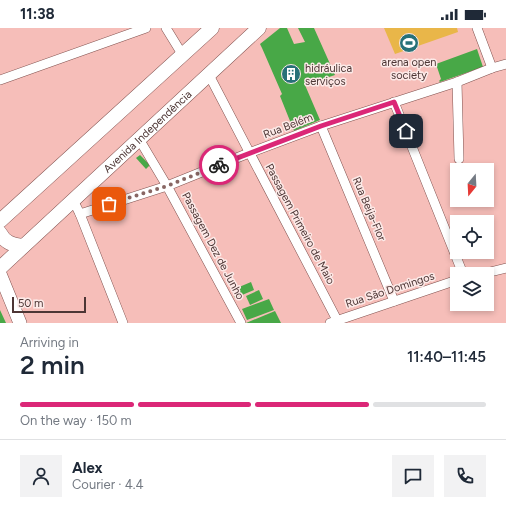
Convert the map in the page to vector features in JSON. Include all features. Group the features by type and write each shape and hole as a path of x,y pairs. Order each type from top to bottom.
{"main road":[{"path":"0,221 212,28"},
{"name":"Avenida Independência","path":"0,268 259,28"},
{"path":"0,233 2,238 8,243 23,246"},
{"path":"0,274 20,323"}],"street":[{"path":"0,80 146,28"},
{"path":"166,28 182,54"},
{"path":"477,28 492,68"},
{"name":"Rua Belém","path":"80,214 167,186 321,126 457,82 506,64"},
{"name":"Passagem Primeiro de Maio","path":"209,75 333,322"},
{"path":"457,82 459,159"},
{"path":"394,102 460,267"},
{"name":"Rua Beija-Flor","path":"321,126 394,301"},
{"name":"Passagem Dez de Junho","path":"138,140 167,186 241,323"},
{"path":"73,200 80,214 123,323"},
{"path":"494,271 506,268"},
{"name":"Rua São Domingos","path":"333,322 450,282"}],"shaded area":[{"name":"arena open society","path":"384,28 457,28 458,32 395,54"}],"building":[{"name":"hidráulica serviços","path":"280,28 287,28 294,44 305,42 298,28 314,28 335,75 305,85 320,120 294,131 280,96 282,94 260,44"},
{"path":"477,49 483,67 440,82 439,81 441,79 436,64"},
{"path":"140,155 150,165 146,169 136,158"},
{"path":"251,282 254,290 235,298 232,290"},
{"path":"259,290 263,299 250,305 246,296"},
{"path":"269,299 274,310 247,320 242,309"},
{"path":"0,310 6,323 0,323"},
{"path":"275,311 281,323 246,323"}],"way so far":[{"path":"109,204 167,186 219,165"}],"place":[{"name":"arena open society","path":"409,43"},
{"name":"hidráulica serviços","path":"291,74"}],"route":[{"path":"219,165 321,126 394,102 406,131"}]}
